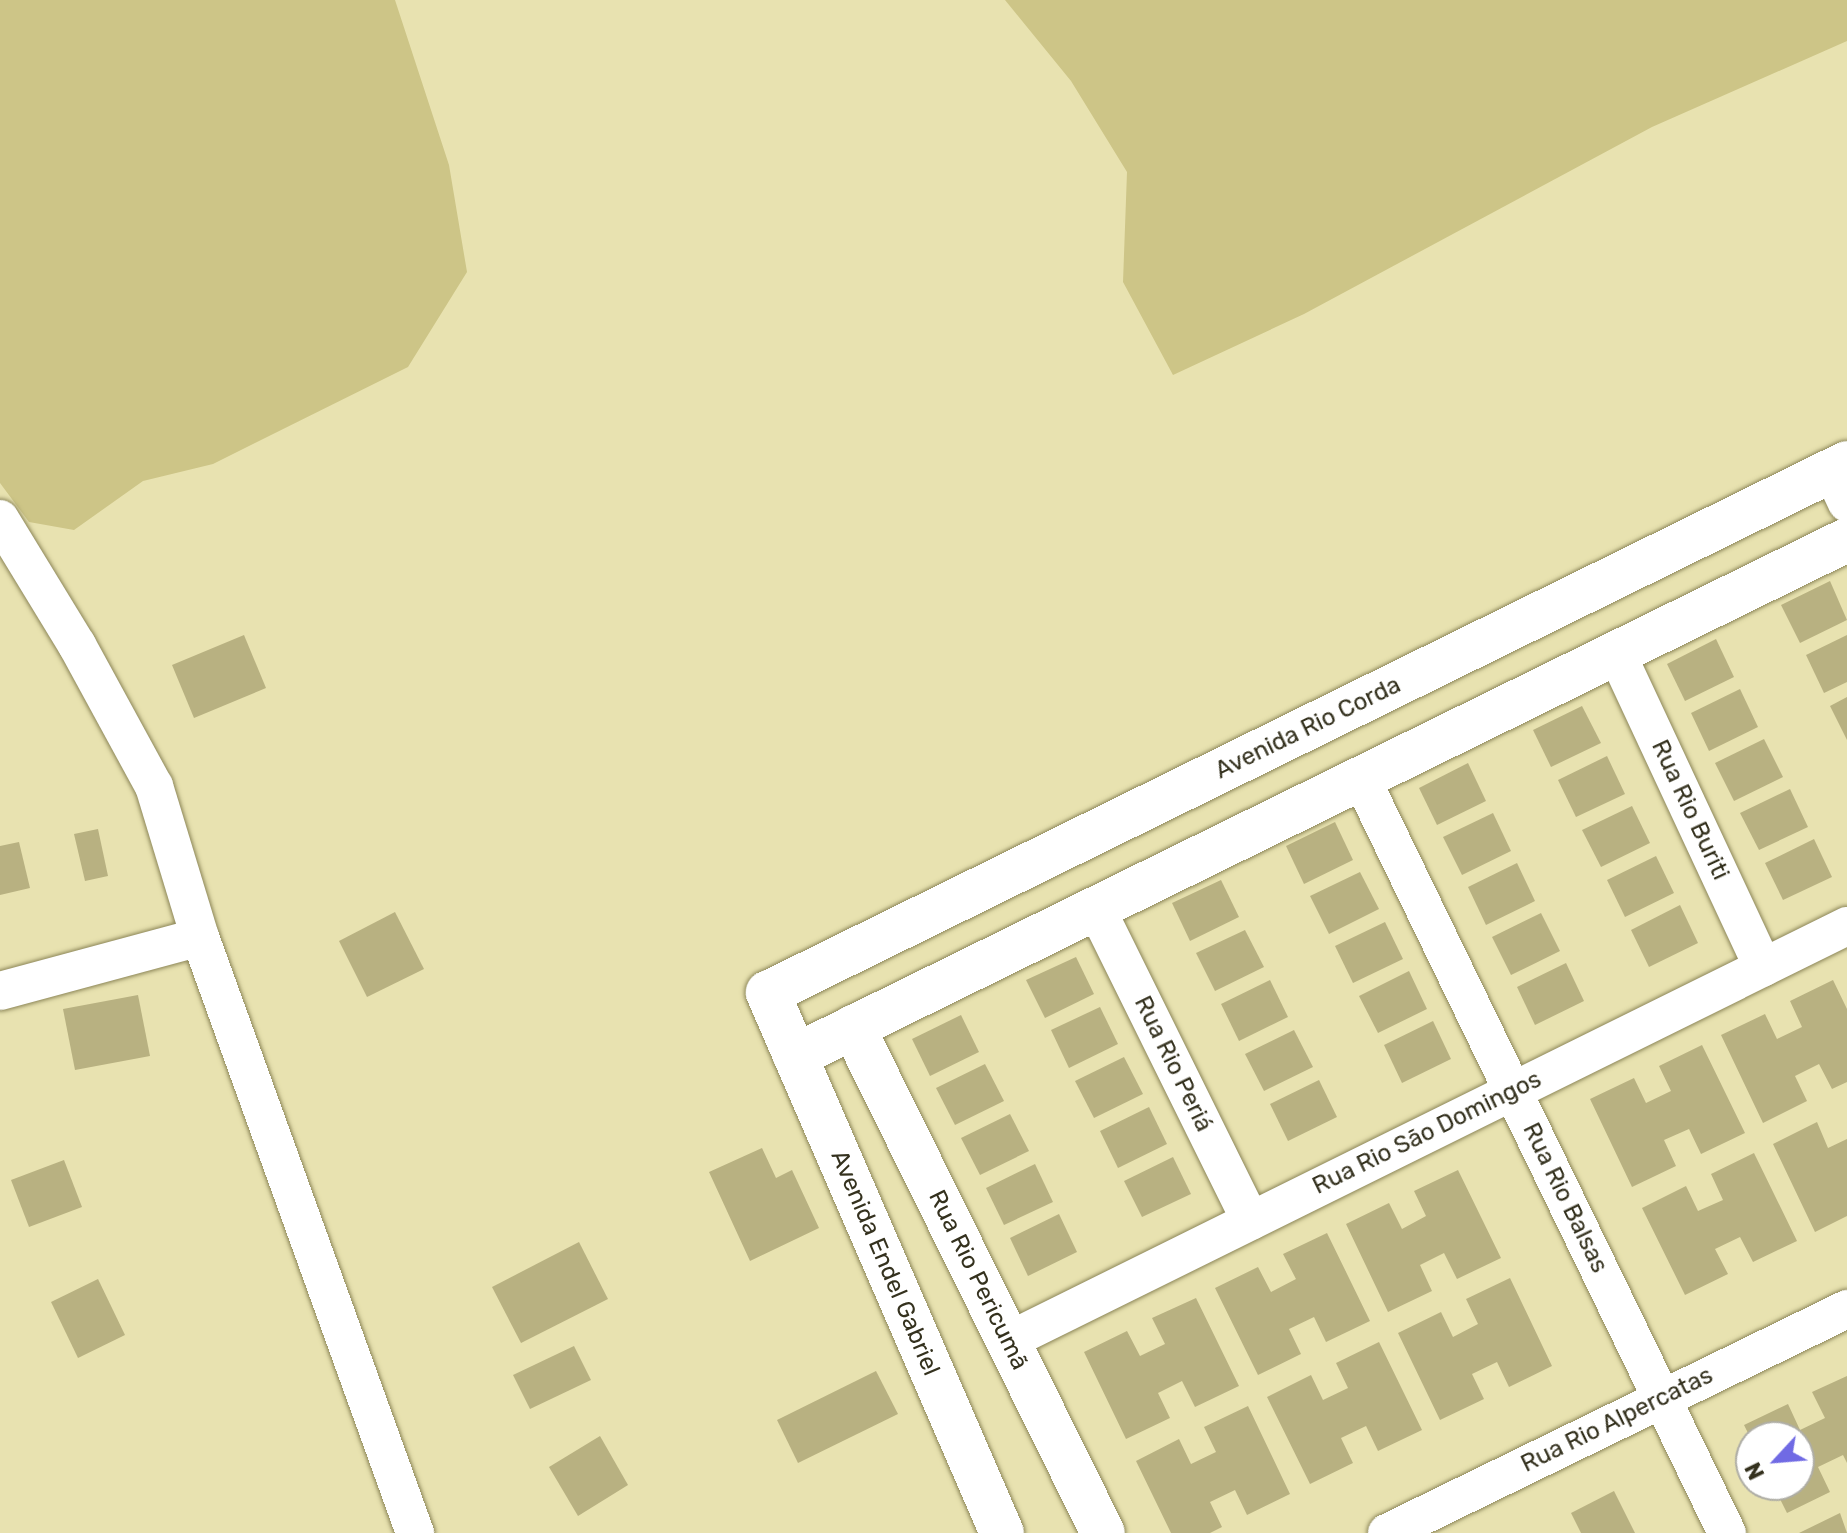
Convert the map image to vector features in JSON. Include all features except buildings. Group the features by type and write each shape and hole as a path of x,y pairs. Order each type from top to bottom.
{"street":[{"name":"Avenida Rio Corda","path":"768,993 1842,479"},
{"path":"0,519 77,645 154,786 200,937 415,1533"},
{"path":"795,1056 1847,540"},
{"name":"Rua Rio Buriti","path":"1616,652 1763,967"},
{"name":"Rua Rio Balsas","path":"1361,778 1727,1533"},
{"name":"Rua Rio Periá","path":"1096,908 1251,1221"},
{"name":"Rua Rio São Domingos","path":"1008,1341 1847,926"},
{"path":"0,991 200,937"},
{"name":"Avenida Endel Gabriel","path":"768,993 1002,1533"},
{"name":"Rua Rio Pericumã","path":"853,1027 1103,1533"},
{"name":"Rua Rio Alpercatas","path":"1387,1533 1847,1309"}],"shaded area":[{"path":"0,0 395,0 449,165 467,272 408,367 213,464 143,481 74,530 29,522 0,483"},
{"path":"1005,0 1847,0 1847,41 1652,127 1304,314 1173,375 1123,282 1127,172 1071,81"}]}
